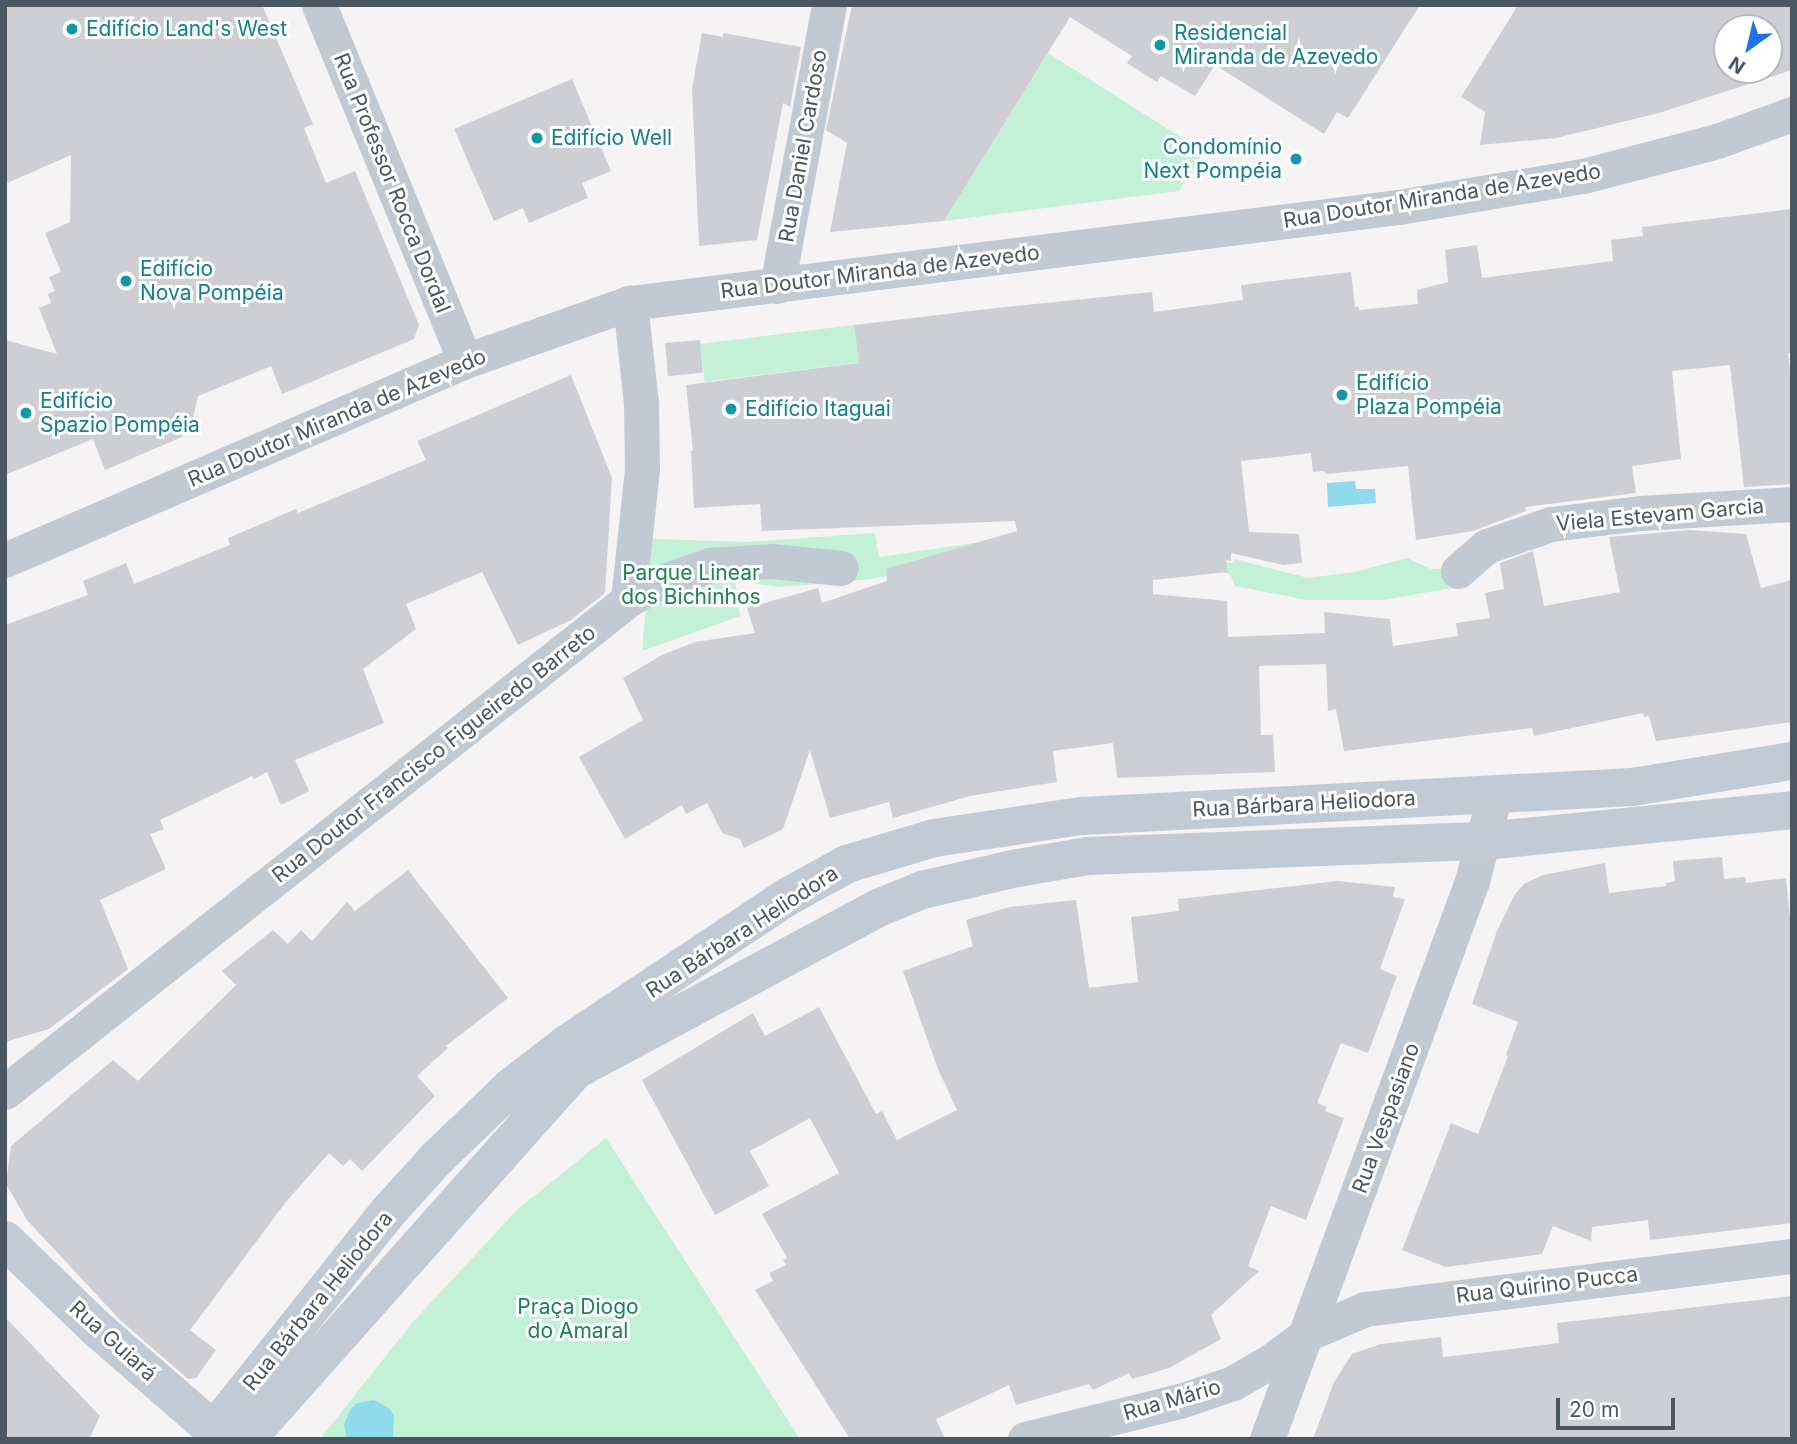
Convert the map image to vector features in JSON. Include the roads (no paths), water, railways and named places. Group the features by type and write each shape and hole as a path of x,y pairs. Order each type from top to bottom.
{"street":[{"name":"Rua Professor Rocca Dordal","path":"319,5 465,361"},
{"name":"Rua Daniel Cardoso","path":"777,286 829,5"},
{"name":"Rua Doutor Miranda de Azevedo","path":"5,559 465,361 630,303 1399,207 1570,178 1717,141 1792,114"},
{"path":"628,600 642,468 640,403 630,303"},
{"name":"Viela Estevam Garcia","path":"1458,570 1487,546 1551,523 1641,513 1792,505"},
{"path":"628,600 655,584 710,565 772,561 841,568"},
{"name":"Rua Doutor Francisco Figueiredo Barreto","path":"5,1092 628,600"},
{"name":"Rua Bárbara Heliodora","path":"223,1437 388,1212 437,1158 511,1087 568,1043 787,897 848,864 934,838 1082,816 1632,787 1792,761"},
{"name":"Rua Vespasiano","path":"1267,1439 1484,841 1495,794"},
{"name":"Rua Bárbara Heliodora","path":"223,1437 262,1422 576,1070 877,908 922,890 1012,869 1088,856 1484,841 1792,810"},
{"name":"Rua Guiará","path":"5,1240 95,1327 223,1437"},
{"name":"Rua Quirino Pucca","path":"1307,1334 1365,1309 1395,1303 1792,1256"},
{"name":"Rua Mário","path":"1025,1439 1180,1401 1233,1383 1271,1361 1307,1334"}],"water":[{"path":"1355,481 1356,489 1375,489 1376,503 1328,507 1327,483"},
{"path":"374,1400 390,1409 394,1416 393,1439 347,1439 344,1424 351,1409 357,1403"}],"place":[{"name":"Edifício Land's West","path":"72,29"},
{"name":"Residencial Miranda de Azevedo","path":"1160,45"},
{"name":"Edifício Well","path":"537,138"},
{"name":"Condomínio Next Pompéia","path":"1296,159"},
{"name":"Edifício Nova Pompéia","path":"126,281"},
{"name":"Edifício Plaza Pompéia","path":"1342,395"},
{"name":"Edifício Itaguai","path":"731,409"},
{"name":"Edifício Spazio Pompéia","path":"26,413"}],"park label":[{"name":"Parque Linear dos Bichinhos","path":"691,585"},
{"name":"Praça Diogo do Amaral","path":"578,1319"}]}
